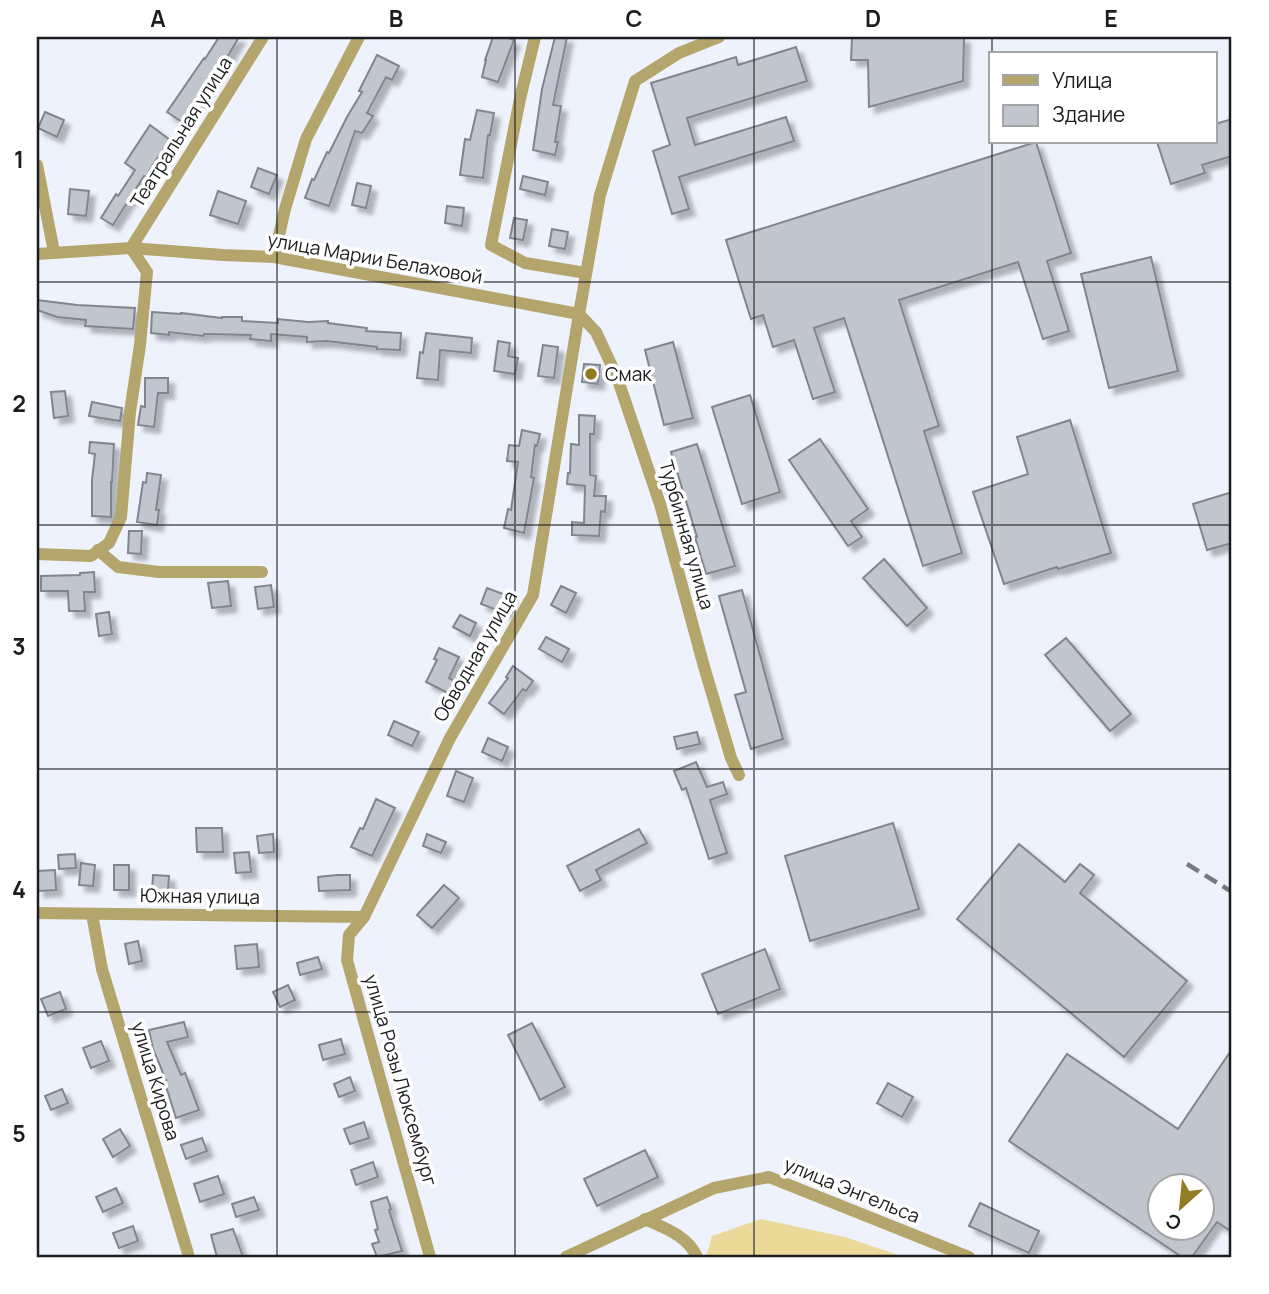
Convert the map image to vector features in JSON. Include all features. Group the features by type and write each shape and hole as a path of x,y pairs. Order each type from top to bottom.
{"street":[{"name":"Театральная улица","path":"131,248 263,37"},
{"path":"274,257 306,139 359,37"},
{"path":"535,37 491,245 525,263 586,273"},
{"name":"Обводная улица","path":"364,917 450,738 533,595 600,195 635,81 679,53 719,37"},
{"path":"37,165 54,253"},
{"name":"улица Марии Белаховой","path":"37,254 131,248 274,257 579,314"},
{"path":"37,554 90,556 109,543 121,517 130,412 147,272 131,248"},
{"name":"Турбинная улица","path":"579,314 596,331 617,377 660,504 731,758 739,775"},
{"path":"98,550 118,567 159,572 262,572"},
{"name":"Южная улица","path":"37,913 364,917"},
{"name":"улица Кирова","path":"92,914 102,968 189,1257"},
{"name":"улица Розы Люксембург","path":"364,917 349,935 347,960 430,1257"},
{"name":"улица Энгельса","path":"566,1257 714,1188 769,1177 969,1257"},
{"path":"645,1219 678,1234 697,1257"}],"shaded area":[{"path":"761,1219 845,1237 904,1257 706,1257 712,1236"}],"building":[{"path":"219,37 239,37 221,68 182,122 167,112"},
{"path":"493,37 514,40 498,82 482,77"},
{"path":"555,37 567,37 553,105 561,106 555,155 533,150 542,89"},
{"path":"852,37 964,37 963,81 869,107 868,60 851,60"},
{"path":"796,47 807,81 687,118 695,145 786,117 794,141 679,177 689,209 672,214 653,151 670,145 651,83 736,57 738,65"},
{"path":"377,55 399,66 392,80 386,77 367,113 373,116 362,133 355,131 329,206 305,198 312,179 314,180 362,92 359,91"},
{"path":"477,110 494,113 488,135 483,178 460,175 465,139 470,140"},
{"path":"45,112 64,120 57,137 38,128"},
{"path":"1232,119 1232,156 1202,165 1205,173 1171,184 1158,144 1216,144 1216,124"},
{"path":"150,125 170,140 113,225 101,218 135,170 125,163"},
{"path":"1037,144 1071,253 1047,261 1069,331 1043,339 1018,262 899,300 939,426 924,431 962,553 923,566 844,318 814,328 835,392 813,399 794,340 773,347 763,315 751,319 726,240"},
{"path":"258,168 277,175 269,194 251,187"},
{"path":"523,176 548,182 545,195 520,189"},
{"path":"357,183 371,186 366,208 352,205"},
{"path":"70,189 89,191 86,216 68,214"},
{"path":"218,191 246,201 238,224 210,215"},
{"path":"447,206 464,208 462,226 445,223"},
{"path":"514,218 527,220 523,240 510,238"},
{"path":"552,229 568,232 565,249 549,246"},
{"path":"1151,257 1178,371 1109,388 1081,274"},
{"path":"37,300 135,308 133,329 85,326 86,320 57,317 37,310"},
{"path":"152,312 222,318 242,317 242,321 278,323 278,319 328,321 367,328 366,331 401,333 400,350 327,341 307,342 307,337 271,334 271,341 250,339 251,335 151,333"},
{"path":"426,333 472,338 471,353 440,350 438,380 417,378 420,352 423,353"},
{"path":"498,341 510,343 508,356 518,358 515,374 494,371"},
{"path":"673,342 693,418 664,425 645,350"},
{"path":"543,345 558,347 554,378 538,376"},
{"name":"Смак","path":"584,364 600,365 598,384 582,382"},
{"path":"145,378 168,378 168,393 158,393 154,427 138,425 141,406 145,407"},
{"path":"65,391 68,416 54,418 51,392"},
{"path":"750,395 780,492 742,504 712,407"},
{"path":"92,402 122,408 120,421 89,416"},
{"path":"579,415 595,416 594,434 590,434 590,475 596,476 594,496 606,496 605,512 601,511 599,536 572,535 572,522 584,523 585,486 567,484 571,444 579,445"},
{"path":"1070,420 1111,553 1004,584 973,492 1028,474 1017,437"},
{"path":"522,430 540,434 537,446 535,445 531,477 534,478 524,533 504,528 508,509 511,510 518,462 507,461 509,445 519,446"},
{"path":"820,439 868,509 851,521 862,537 848,546 789,460"},
{"path":"90,442 114,444 111,517 92,516 95,454 89,453"},
{"path":"697,444 735,566 706,574 671,452"},
{"path":"147,473 161,475 156,510 159,510 157,525 137,522 143,482 146,483"},
{"path":"1232,492 1232,543 1207,550 1193,504"},
{"path":"129,531 142,531 141,554 128,553"},
{"path":"884,559 927,608 907,626 863,578"},
{"path":"94,572 95,592 84,592 85,611 69,611 68,591 41,591 41,576"},
{"path":"228,581 231,606 212,608 208,583"},
{"path":"271,585 274,607 258,609 255,587"},
{"path":"561,586 576,593 566,613 551,605"},
{"path":"487,588 511,597 505,613 481,604"},
{"path":"742,590 783,739 751,749 735,695 746,692 719,596"},
{"path":"109,612 112,634 99,636 96,614"},
{"path":"460,615 476,623 470,636 453,627"},
{"path":"546,637 569,649 562,662 539,649"},
{"path":"1066,638 1131,714 1110,731 1045,655"},
{"path":"439,648 459,657 449,678 458,683 452,695 426,682 437,660 434,659"},
{"path":"513,666 533,681 526,691 523,689 504,714 489,703 508,678 506,677"},
{"path":"394,721 419,732 412,746 388,735"},
{"path":"697,732 700,744 677,749 674,737"},
{"path":"488,738 508,747 502,761 482,752"},
{"path":"696,762 707,787 723,782 727,794 710,800 727,853 709,859 686,788 682,790 674,771"},
{"path":"456,771 473,778 464,802 447,796"},
{"path":"376,799 395,808 372,856 351,847 360,828 363,829"},
{"path":"893,823 919,909 810,941 785,856"},
{"path":"196,828 222,828 223,852 197,852"},
{"path":"639,829 647,843 596,870 601,880 580,891 567,866"},
{"path":"273,834 274,852 259,853 257,836"},
{"path":"427,834 446,842 441,853 423,846"},
{"path":"1019,844 1065,882 1080,864 1094,875 1080,893 1187,981 1124,1057 957,919"},
{"path":"249,852 251,872 236,873 234,853"},
{"path":"75,854 76,868 59,869 58,855"},
{"path":"81,863 95,865 93,886 79,885"},
{"path":"114,865 129,865 129,890 114,890"},
{"path":"55,870 56,890 38,891 37,871"},
{"path":"153,875 169,876 168,891 152,891"},
{"path":"350,875 350,890 319,891 318,877"},
{"path":"444,885 459,898 432,928 417,915"},
{"path":"138,941 142,961 129,964 125,944"},
{"path":"257,944 259,967 237,969 235,946"},
{"path":"765,949 780,989 718,1014 702,974"},
{"path":"318,957 322,969 300,975 297,963"},
{"path":"288,985 295,1000 280,1007 273,992"},
{"path":"60,992 66,1009 48,1016 41,999"},
{"path":"184,1022 188,1037 167,1042 181,1075 185,1073 199,1110 176,1118 149,1030"},
{"path":"532,1023 565,1087 540,1100 508,1035"},
{"path":"341,1039 345,1054 323,1060 319,1045"},
{"path":"101,1041 109,1061 91,1068 83,1048"},
{"path":"1232,1049 1232,1232 1216,1223 1216,1172 1146,1172 1146,1233 1009,1141 1067,1054 1178,1129"},
{"path":"350,1077 355,1091 339,1097 334,1084"},
{"path":"888,1083 913,1097 902,1117 877,1103"},
{"path":"62,1089 68,1103 51,1110 45,1096"},
{"path":"364,1122 369,1138 350,1144 344,1129"},
{"path":"120,1129 130,1146 113,1157 103,1139"},
{"path":"202,1138 207,1151 186,1159 181,1145"},
{"path":"645,1150 658,1177 597,1206 584,1179"},
{"path":"373,1162 378,1177 356,1185 351,1170"},
{"path":"218,1176 224,1194 200,1202 194,1184"},
{"path":"116,1188 123,1203 103,1212 96,1197"},
{"path":"254,1197 259,1210 236,1217 232,1204"},
{"path":"387,1197 402,1251 377,1257 372,1244 379,1242 375,1230 378,1229 371,1202"},
{"path":"980,1203 1039,1231 1029,1253 969,1226"},
{"path":"133,1226 138,1241 119,1248 113,1233"},
{"path":"233,1229 243,1257 217,1257 211,1235"},
{"path":"1160,1242 1203,1242 1192,1257 1182,1257"}],"railway":[{"path":"1187,864 1232,892"}],"place":[{"name":"Смак","path":"591,374"}]}
